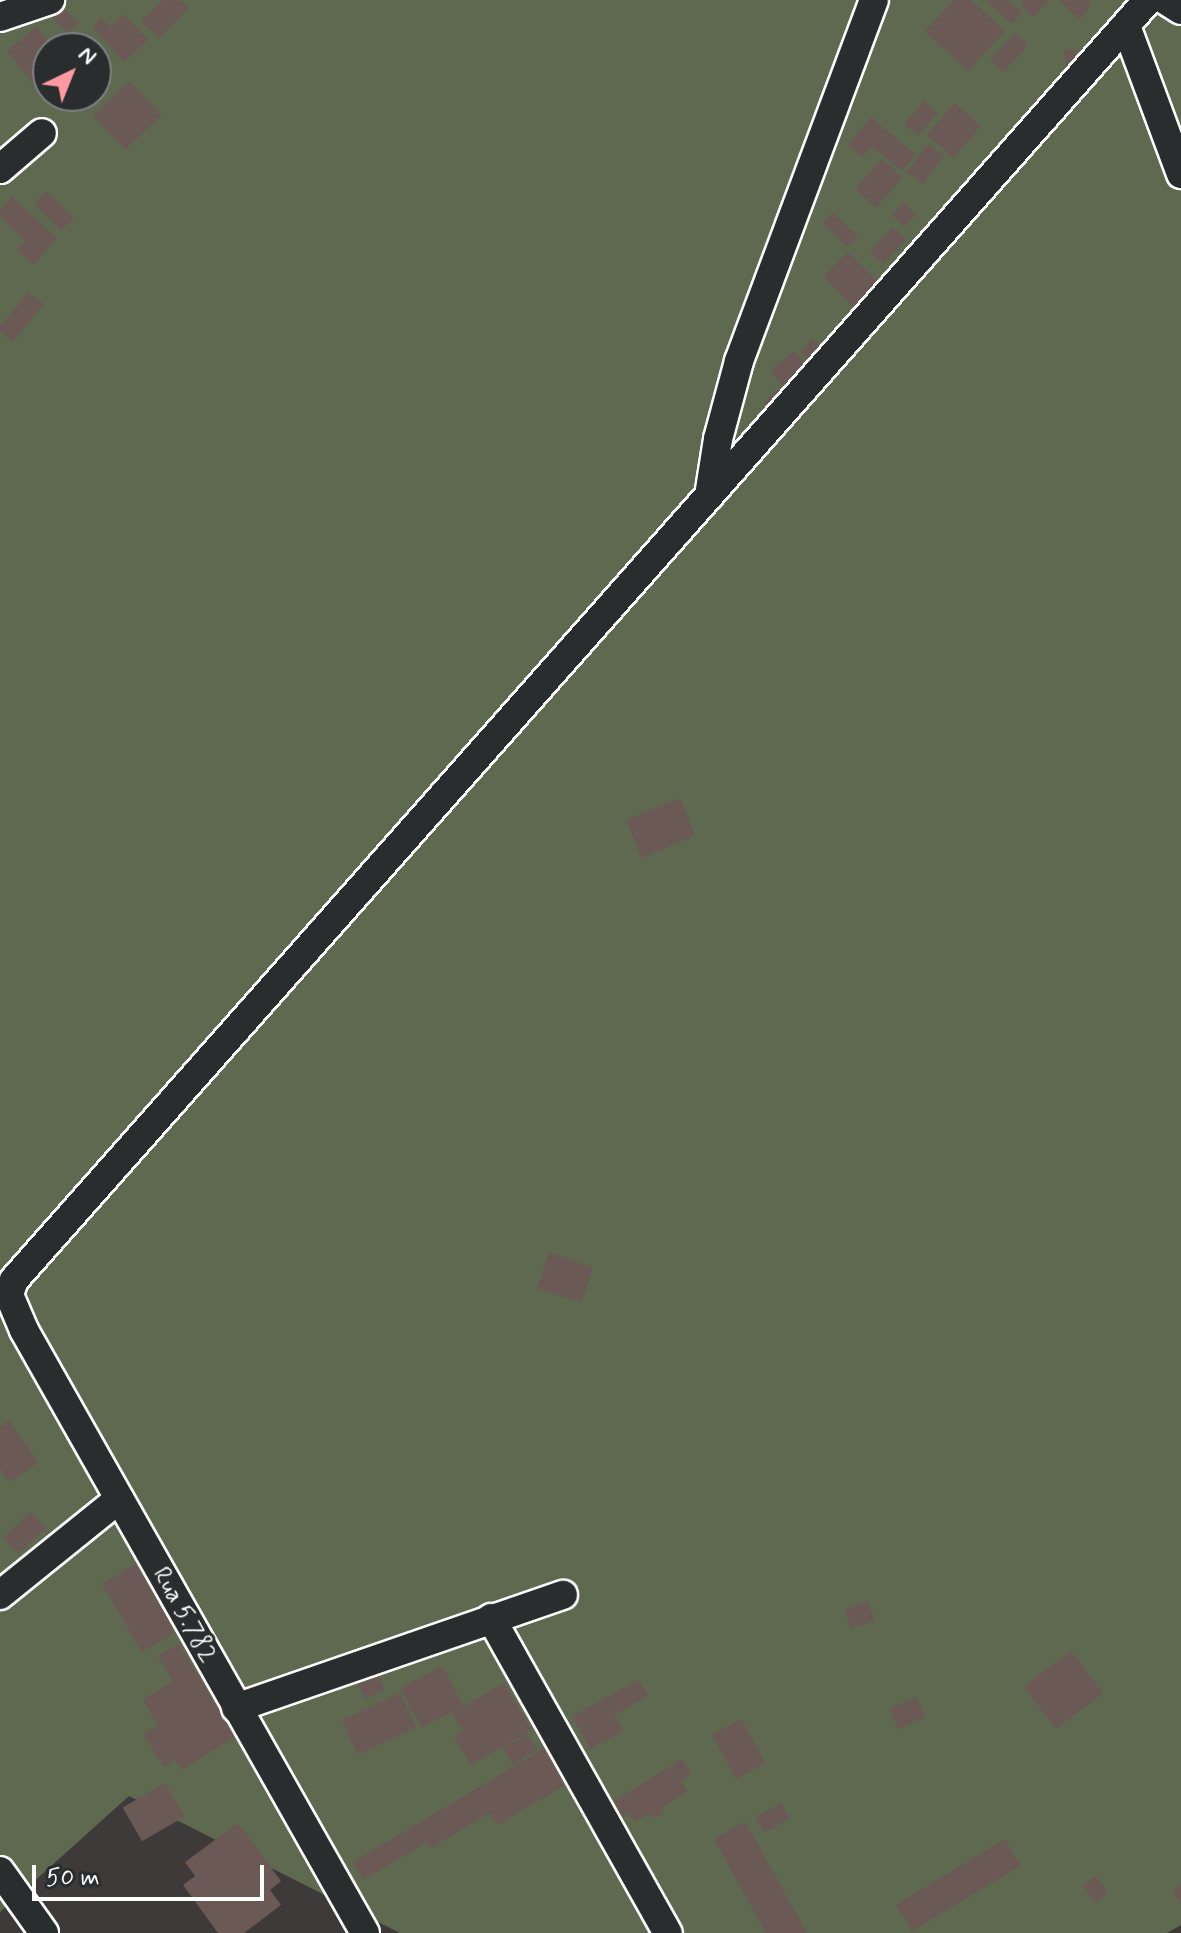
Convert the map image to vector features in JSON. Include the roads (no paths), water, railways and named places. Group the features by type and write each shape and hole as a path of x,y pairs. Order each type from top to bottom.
{"street":[{"path":"709,497 718,439 739,361 874,0"},
{"path":"709,497 1148,0"},
{"path":"1165,0 1181,10"},
{"path":"0,17 40,2"},
{"path":"1126,26 1181,174"},
{"path":"0,169 42,133"},
{"name":"Rua 5.782","path":"365,1933 24,1330 9,1294 14,1280 24,1268 709,497"},
{"path":"0,1595 119,1499"},
{"path":"236,1708 563,1595"},
{"path":"491,1618 668,1933"},
{"path":"0,1871 44,1933"}]}
